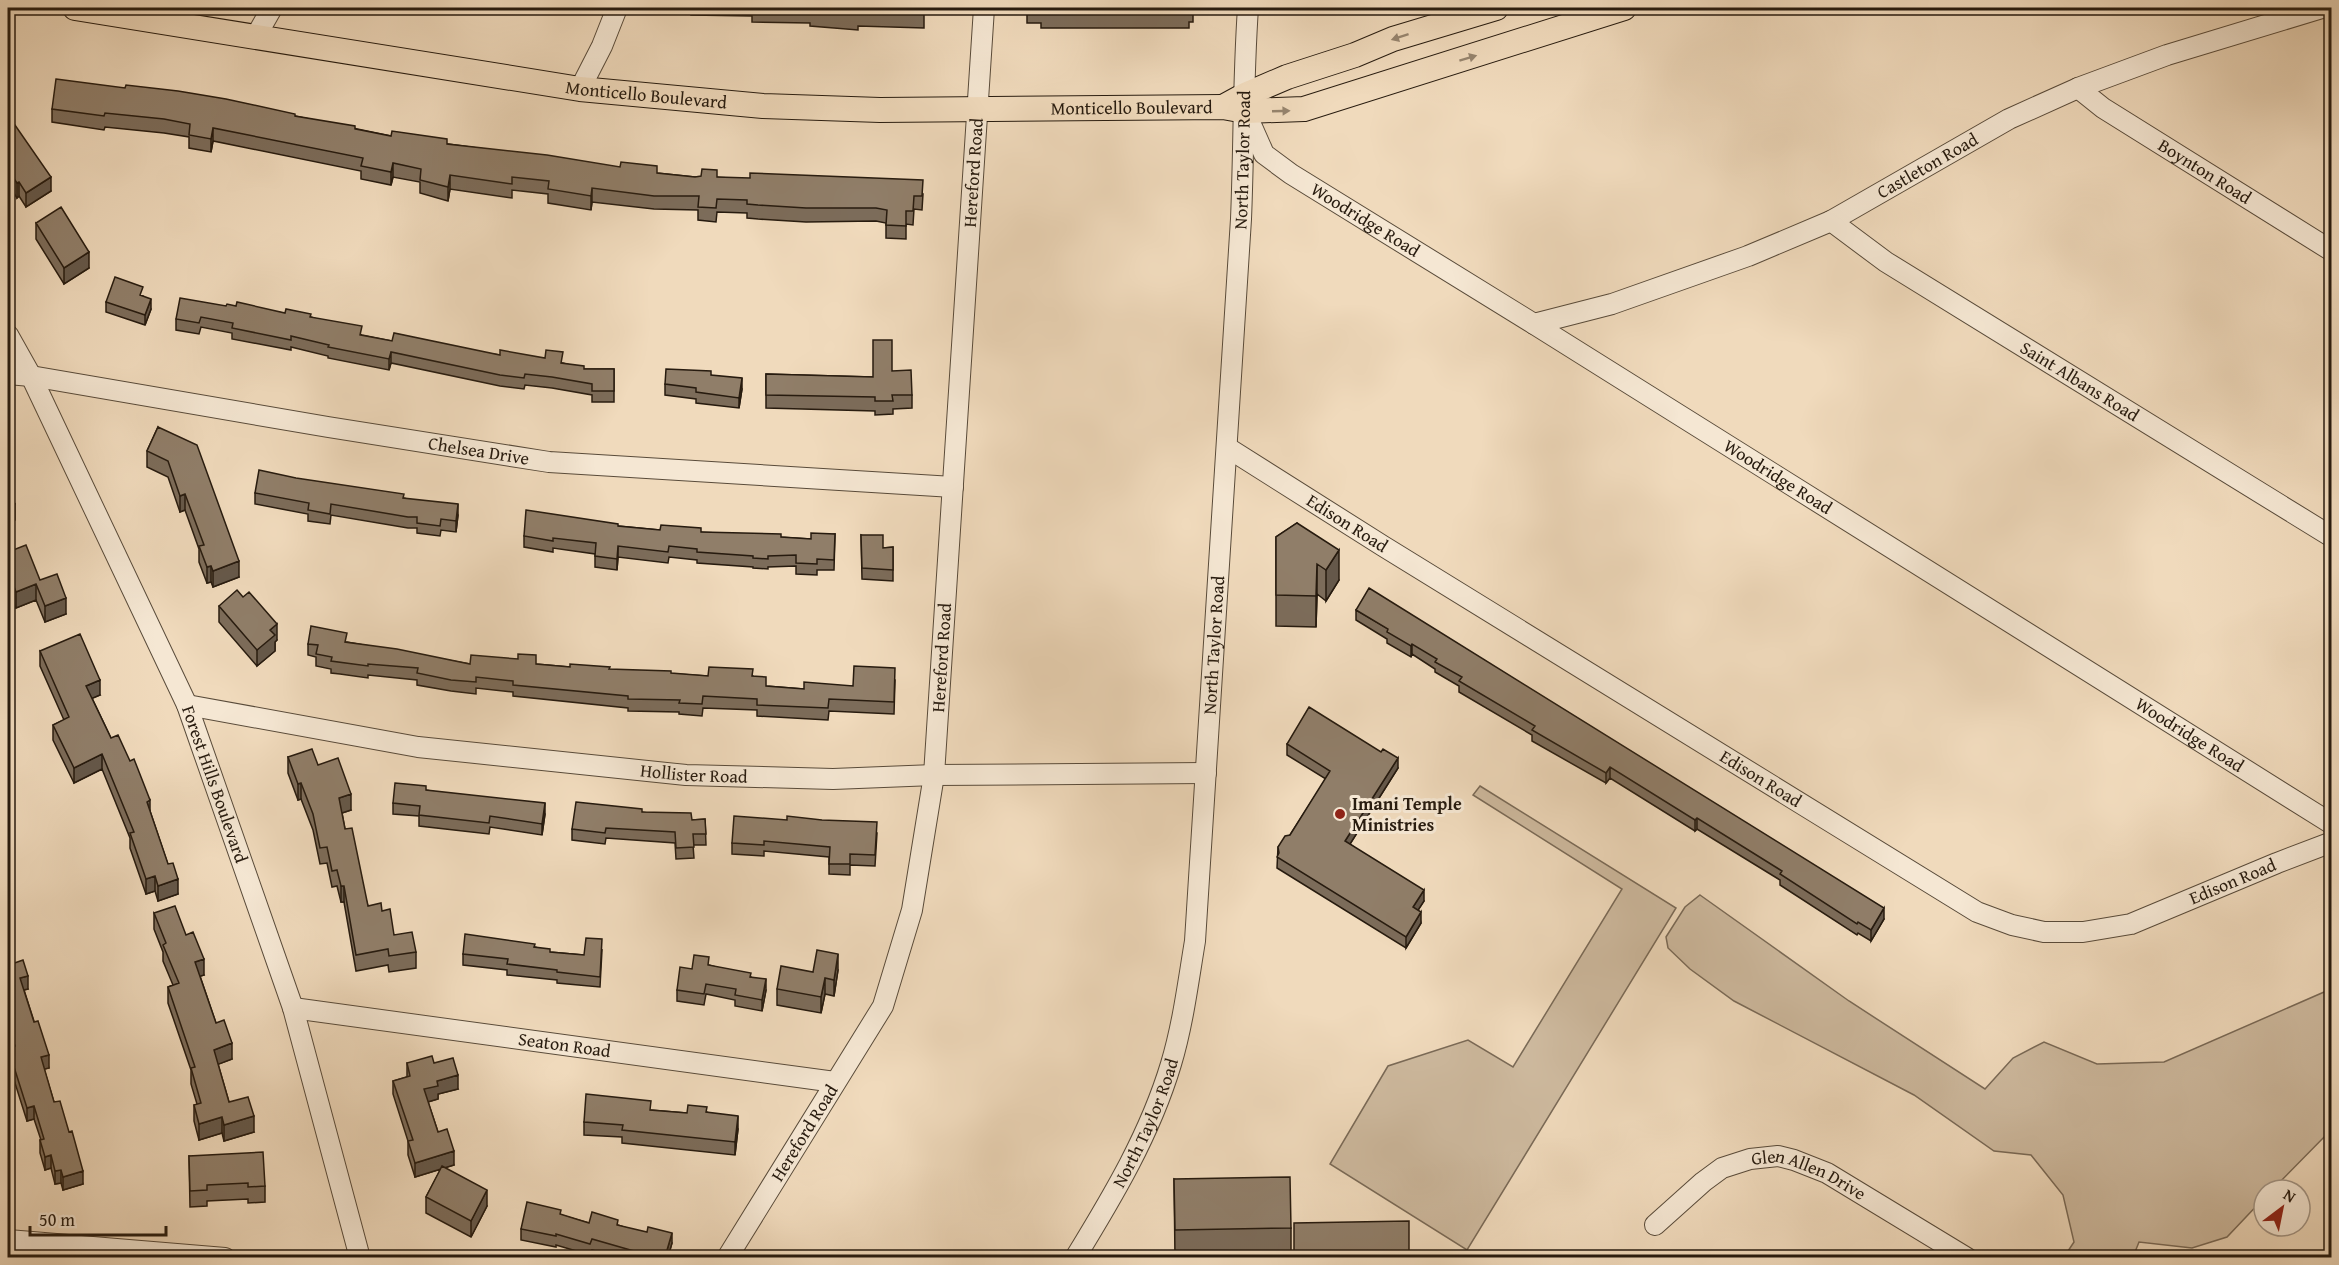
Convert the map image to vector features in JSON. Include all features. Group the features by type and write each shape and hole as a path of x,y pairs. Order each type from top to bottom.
{"main road":[{"name":"Monticello Boulevard","path":"75,8 580,88 763,106 880,110 1237,104 1304,109 1624,8"},
{"name":"Monticello Boulevard","path":"1237,104 1280,80 1355,55 1393,39 1496,8"}],"street":[{"path":"256,36 272,8"},
{"path":"580,88 602,46 617,8"},
{"name":"Hereford Road","path":"728,1257 883,1006 912,910 934,775 984,8"},
{"name":"North Taylor Road","path":"1075,1257 1108,1204 1137,1149 1163,1089 1184,1014 1195,941 1228,448 1245,144 1237,104 1248,8"},
{"name":"Castleton Road","path":"1534,324 1612,304 1748,256 1831,220 2009,119 2078,88 2167,55 2322,8"},
{"name":"Boynton Road","path":"2078,88 2103,108 2331,251"},
{"name":"Woodridge Road","path":"1237,104 1264,154 1291,174 2331,824"},
{"name":"Saint Albans Road","path":"1831,220 1886,262 2331,537"},
{"name":"Forest Hills Boulevard","path":"8,335 32,376 187,705 293,1008 360,1257"},
{"name":"Chelsea Drive","path":"8,374 32,376 549,462 953,487"},
{"name":"Edison Road","path":"1228,448 1977,912 2012,925 2044,932 2084,932 2131,924 2331,842"},
{"name":"Hollister Road","path":"187,705 418,747 686,775 833,779 934,775 1206,773"},
{"name":"Seaton Road","path":"293,1008 835,1082"},
{"name":"Glen Allen Drive","path":"1655,1226 1703,1182 1722,1168 1750,1159 1778,1156 1827,1173 1967,1257"},
{"path":"8,1240 225,1257"}],"shaded area":[{"path":"1480,786 1676,908 1467,1250 1330,1164 1388,1066 1468,1040 1513,1067 1622,889 1473,795"},
{"path":"1700,895 1849,1001 1985,1089 2013,1058 2044,1042 2097,1064 2164,1062 2331,989 2331,1130 2284,1178 2252,1178 2252,1211 2227,1237 2192,1248 2139,1242 2133,1257 2064,1257 2074,1242 2063,1195 2031,1155 1994,1151 1914,1095 1734,1001 1690,969 1668,948 1666,937 1685,907"}],"building":[{"path":"810,8 924,8 924,12 858,10 858,14 810,10"},
{"path":"1027,8 1188,8 1189,14 1041,14 1041,9"},
{"path":"56,79 125,88 126,85 178,91 226,99 295,114 295,116 355,126 355,129 391,136 392,131 447,139 447,144 547,155 620,167 621,162 657,166 657,173 695,177 701,176 702,169 717,170 717,177 750,178 750,173 923,180 922,196 914,196 913,211 906,211 906,226 886,225 887,210 876,208 806,208 747,204 747,200 717,199 716,208 698,207 699,196 654,196 592,188 591,196 548,189 549,181 512,177 512,184 450,175 448,187 420,180 421,169 393,163 391,172 361,166 363,158 213,128 211,139 189,135 190,124 164,119 105,113 104,116 52,109"},
{"path":"8,115 51,177 26,193 8,170 11,168 8,163"},
{"path":"61,207 89,252 64,268 36,223"},
{"path":"115,277 143,287 140,295 151,299 145,315 106,302"},
{"path":"180,298 226,306 227,304 236,306 237,302 285,313 286,309 311,314 310,317 362,326 360,335 392,341 394,333 500,355 500,350 545,358 546,350 563,352 561,363 584,366 584,369 614,369 614,391 592,391 592,384 552,377 525,374 524,378 500,375 391,352 389,359 328,347 329,345 291,336 291,340 232,328 233,323 201,317 199,323 176,319"},
{"path":"873,340 892,340 892,371 911,370 912,395 892,395 893,401 875,401 875,397 766,395 766,374 873,377"},
{"path":"666,369 711,371 711,375 742,378 739,398 696,392 696,388 665,384"},
{"path":"158,427 197,445 239,561 213,571 211,566 207,567 199,546 204,545 185,494 180,496 168,461 147,451"},
{"path":"259,470 296,478 404,494 403,498 458,504 456,521 441,519 440,526 417,523 417,517 331,504 330,514 308,510 309,503 255,493"},
{"path":"8,490 15,504 8,508"},
{"path":"526,510 618,524 618,526 660,530 661,525 701,528 701,532 781,534 781,537 811,539 811,533 835,534 834,560 817,559 817,564 796,563 796,555 768,556 768,559 753,558 753,556 697,552 697,549 669,546 668,552 618,546 617,559 595,556 596,543 553,538 553,541 524,536"},
{"path":"1297,523 1339,550 1326,570 1317,564 1316,596 1276,595 1276,537"},
{"path":"861,535 883,535 883,548 893,547 893,570 862,568"},
{"path":"26,545 40,580 57,574 66,598 45,606 36,584 16,592 8,570 8,552"},
{"path":"1369,588 1884,908 1871,930 1858,922 1857,924 1780,874 1782,871 1697,818 1695,820 1610,767 1606,773 1532,730 1535,726 1459,681 1462,677 1435,662 1437,659 1387,632 1388,629 1356,610"},
{"path":"237,590 243,597 249,592 277,624 270,630 275,635 257,650 219,606"},
{"path":"311,626 347,633 345,642 397,649 470,664 471,655 518,659 518,654 536,655 536,664 671,671 671,673 708,676 709,667 753,669 752,676 766,677 766,686 804,689 804,682 853,686 854,666 895,668 894,702 829,699 828,708 757,705 757,699 703,696 702,704 679,703 680,700 628,699 628,696 513,685 513,681 476,677 476,682 451,680 417,673 418,668 368,664 368,666 331,661 332,657 316,654 318,645 308,644"},
{"path":"80,634 100,680 86,686 111,738 118,735 130,761 134,759 150,800 147,802 168,864 173,863 178,879 158,886 155,876 146,879 130,833 134,832 102,754 74,768 53,725 69,717 40,651"},
{"name":"Imani Temple Ministries","path":"1309,707 1381,752 1383,749 1398,758 1345,841 1424,890 1413,907 1421,912 1406,937 1277,857 1278,847 1285,836 1290,835 1330,771 1287,744"},
{"path":"312,749 318,765 338,758 351,794 339,798 345,829 352,828 368,906 381,903 382,911 390,909 394,935 412,932 416,952 389,956 388,949 356,955 344,886 341,886 337,870 332,871 327,847 320,848 313,814 288,757"},
{"path":"395,783 426,786 426,790 545,803 542,824 490,816 489,823 419,815 420,806 393,803"},
{"path":"576,802 642,809 642,812 691,813 692,820 705,819 706,834 693,834 694,847 676,848 675,832 606,828 605,833 572,829"},
{"path":"734,816 787,820 787,816 877,822 875,855 850,854 850,864 829,864 830,847 764,841 764,845 732,843"},
{"path":"175,906 186,935 193,932 204,959 195,962 216,1023 224,1020 232,1043 214,1050 229,1102 248,1097 254,1116 224,1125 222,1117 199,1124 194,1105 201,1103 191,1068 195,1067 168,987 179,983 163,945 166,943 154,913"},
{"path":"465,934 535,944 534,947 550,949 550,952 584,955 586,938 602,939 600,977 507,964 508,959 463,954"},
{"path":"817,950 838,954 834,980 825,978 821,997 777,989 781,966 813,972"},
{"path":"694,955 709,957 708,965 751,973 750,977 766,979 762,1000 735,995 736,989 706,984 704,994 677,990 680,967 692,969"},
{"path":"23,960 28,976 20,978 34,1022 38,1021 49,1055 41,1057 54,1102 60,1101 69,1132 72,1131 83,1171 63,1177 61,1170 55,1171 51,1155 45,1157 40,1140 44,1139 34,1106 27,1108 8,1048 15,1046 8,1024 8,961 9,965"},
{"path":"432,1056 434,1063 453,1058 458,1075 437,1081 438,1086 424,1089 438,1132 447,1129 454,1151 415,1163 408,1141 413,1140 393,1081 410,1076 407,1063"},
{"path":"586,1094 651,1101 650,1110 687,1113 688,1105 707,1107 706,1112 738,1116 735,1142 622,1130 623,1125 584,1122"},
{"path":"263,1152 265,1186 248,1187 248,1183 207,1185 207,1190 190,1191 189,1156"},
{"path":"442,1166 487,1190 471,1221 426,1197"},
{"path":"1290,1177 1291,1228 1175,1230 1174,1179"},
{"path":"527,1202 561,1210 560,1214 589,1223 592,1212 618,1220 617,1225 647,1232 648,1227 672,1233 665,1257 640,1257 641,1253 592,1239 590,1244 556,1234 556,1236 521,1229"},
{"path":"1409,1221 1409,1257 1294,1257 1294,1223"}],"place":[{"name":"Imani Temple Ministries","path":"1340,814"}]}
